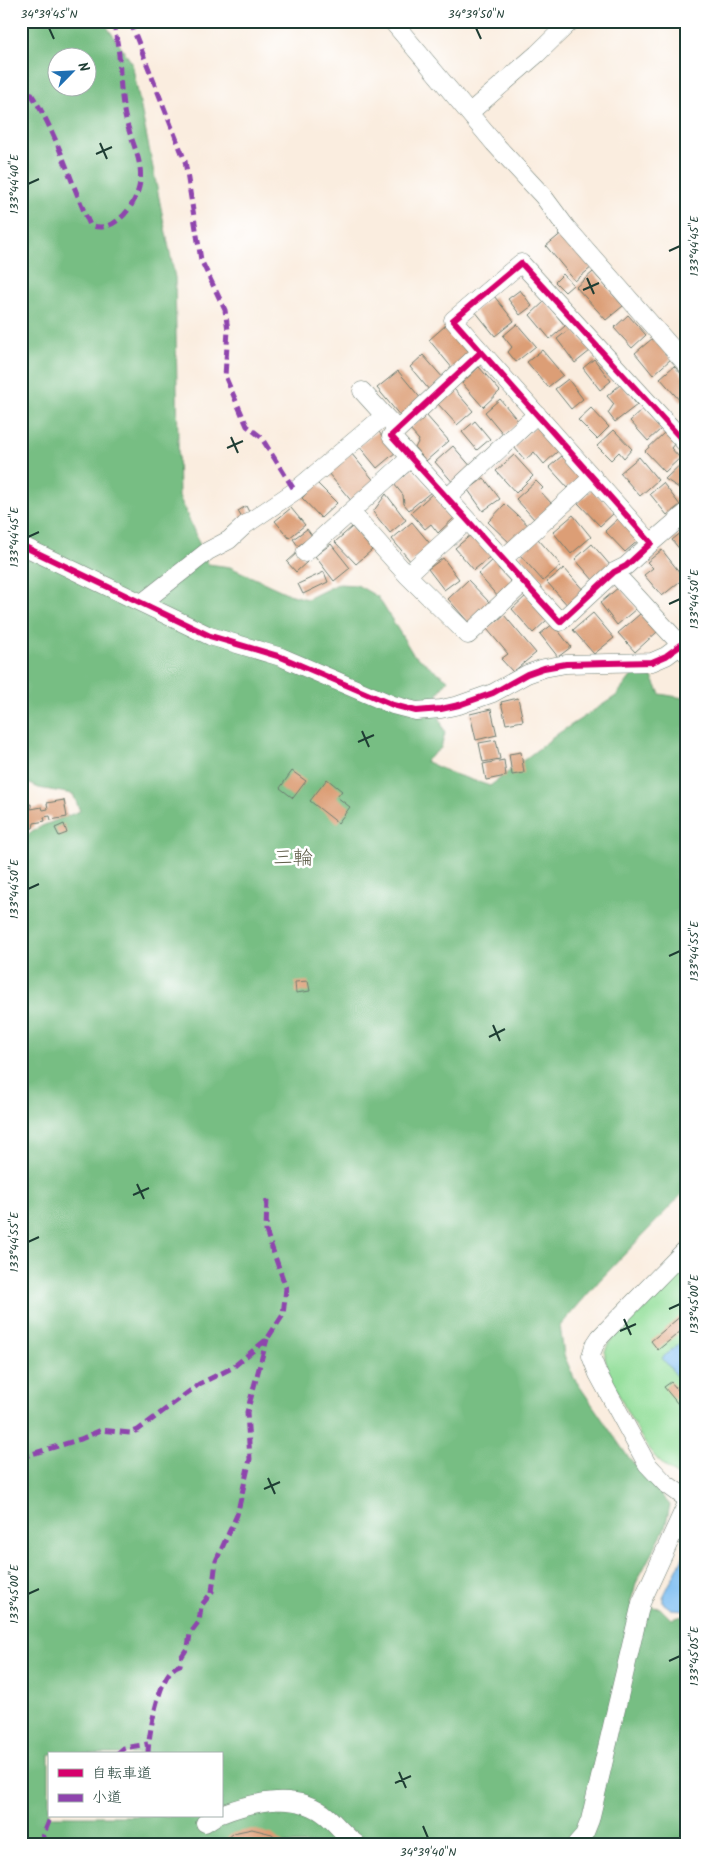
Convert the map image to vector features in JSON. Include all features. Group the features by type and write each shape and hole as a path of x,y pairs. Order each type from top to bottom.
{"street":[{"path":"392,21 469,113 543,196 566,227 687,365"},
{"path":"469,113 537,54 571,21"},
{"path":"651,543 453,320 521,263 687,445"},
{"path":"481,352 390,436 560,622 614,572 626,566 687,512"},
{"path":"362,391 397,430"},
{"path":"447,498 536,414"},
{"path":"142,604 208,551 229,540 245,525 294,491 384,416"},
{"path":"305,553 410,458"},
{"path":"502,559 593,477"},
{"path":"351,512 407,574 468,634 524,582"},
{"path":"407,574 468,521"},
{"path":"21,545 210,636 281,657 393,705 416,711 459,705 493,693 527,674 544,668 566,664 652,662 685,646 614,572"},
{"path":"687,1248 600,1337 594,1346 591,1356 598,1374 647,1464 666,1483 687,1499"},
{"path":"576,1844 584,1835 590,1820 641,1603 687,1504"},
{"path":"222,1814 260,1802 286,1800 308,1804 328,1816 357,1844"}],"green space":[{"path":"21,21 103,21 132,63 175,278 179,496 208,564 230,567 289,594 307,599 338,584 357,585 378,597 413,654 448,680 438,693 440,720 445,733 441,748 425,761 451,773 490,786 559,733 616,696 633,674 652,677 660,694 684,698 687,701 687,1189 599,1281 560,1326 564,1355 574,1378 626,1454 670,1505 665,1528 637,1581 630,1604 660,1608 671,1619 687,1615 687,1844 21,1844 21,839 42,826 80,811 73,794 39,788 21,780"},
{"path":"687,1261 687,1483 668,1469 647,1446 617,1391 605,1355 606,1348 611,1340"}],"water":[{"path":"687,1337 687,1388 662,1358"},
{"path":"687,1546 687,1610 671,1609 663,1603 663,1597"}],"building":[{"path":"563,232 592,267 575,281 546,246"},
{"path":"593,272 623,306 606,320 576,287"},
{"path":"563,274 573,285 565,292 555,282"},
{"path":"520,290 532,306 520,315 508,299"},
{"path":"494,296 514,321 495,336 475,311"},
{"path":"545,301 565,326 550,339 530,315"},
{"path":"628,315 646,335 632,348 614,328"},
{"path":"517,324 536,346 516,362 508,352 512,347 503,336"},
{"path":"446,325 471,354 453,369 429,340"},
{"path":"572,327 590,351 575,363 557,339"},
{"path":"653,338 671,359 653,375 635,353"},
{"path":"542,350 563,375 548,387 527,362"},
{"path":"423,355 444,379 430,391 410,367"},
{"path":"594,359 611,381 600,390 583,368"},
{"path":"674,366 687,380 687,397 681,402 660,378"},
{"path":"479,367 500,391 483,407 462,383"},
{"path":"398,371 422,400 401,417 377,388"},
{"path":"568,379 583,399 571,409 555,389"},
{"path":"621,384 637,405 615,422 608,413 614,404 607,396"},
{"path":"454,389 473,411 457,425 438,404"},
{"path":"500,399 519,422 504,435 485,412"},
{"path":"591,408 609,427 597,439 578,420"},
{"path":"643,409 661,429 648,441 630,421"},
{"path":"426,415 449,441 426,461 415,448 419,440 409,429"},
{"path":"475,421 490,439 477,450 462,432"},
{"path":"536,427 558,451 544,464 534,452 525,460 514,447"},
{"path":"614,430 632,449 624,458 619,452 611,460 597,446"},
{"path":"378,431 396,452 377,468 359,446"},
{"path":"665,432 675,443 671,448 680,458 665,472 645,451"},
{"path":"453,446 473,469 455,485 435,462"},
{"path":"351,453 376,483 353,503 328,473"},
{"path":"514,455 533,476 516,493 496,471"},
{"path":"563,455 581,476 568,488 549,467"},
{"path":"639,457 658,480 640,496 620,473"},
{"path":"687,458 687,493 665,479"},
{"path":"412,469 431,492 409,510 404,504 403,495 394,484"},
{"path":"484,478 500,499 483,511 468,490"},
{"path":"536,481 543,488 540,491 552,504 535,520 516,499"},
{"path":"317,483 337,503 321,518 302,498"},
{"path":"663,483 680,505 667,515 650,494"},
{"path":"592,490 614,513 600,526 578,503"},
{"path":"433,493 455,517 438,533 431,524 425,529 411,513"},
{"path":"386,494 406,520 390,533 373,512"},
{"path":"505,504 530,527 513,546 488,522"},
{"path":"246,506 251,516 243,520 238,511"},
{"path":"291,508 305,525 289,538 275,521"},
{"path":"573,515 591,537 571,554 553,532"},
{"path":"620,517 640,539 625,552 605,531"},
{"path":"412,522 432,546 411,562 392,539"},
{"path":"352,527 372,550 356,564 335,542"},
{"path":"687,528 687,558 672,540"},
{"path":"307,529 312,536 298,546 293,539"},
{"path":"472,534 491,556 474,570 455,548"},
{"path":"538,539 561,565 543,581 520,555"},
{"path":"331,544 350,568 334,581 315,556"},
{"path":"592,544 610,565 593,580 575,559"},
{"path":"662,550 684,578 662,596 644,575 653,568 647,562"},
{"path":"298,552 307,562 296,572 287,562"},
{"path":"443,558 459,579 444,590 428,569"},
{"path":"495,558 500,564 498,568 514,585 499,598 478,574"},
{"path":"564,568 585,592 569,607 547,582"},
{"path":"324,572 328,582 303,594 298,584"},
{"path":"468,580 490,603 469,623 448,599"},
{"path":"619,587 636,609 617,625 600,603"},
{"path":"527,595 548,619 533,633 512,609"},
{"path":"593,613 614,638 594,654 573,630"},
{"path":"640,614 657,632 635,652 618,633"},
{"path":"504,615 536,653 513,672 501,659 508,654 487,629"},
{"path":"553,624 571,647 558,657 540,634"},
{"path":"518,698 523,721 506,724 501,702"},
{"path":"491,709 497,735 476,740 470,714"},
{"path":"496,740 500,759 483,762 479,743"},
{"path":"521,752 524,773 512,775 509,754"},
{"path":"504,760 506,776 486,780 483,764"},
{"path":"292,771 306,781 293,798 280,788"},
{"path":"327,779 342,791 337,797 350,807 338,823 310,801"},
{"path":"64,800 67,817 51,820 50,816 44,817 45,821 34,823 33,828 22,830 21,806 31,804 31,809 42,807 43,810 48,809 47,803"},
{"path":"64,824 67,833 59,836 55,828"},
{"path":"308,981 310,991 296,993 295,982"},
{"path":"682,1315 687,1321 687,1326 658,1350 651,1341"},
{"path":"671,1382 687,1401 687,1415 664,1387"},
{"path":"252,1829 272,1834 284,1844 220,1844 233,1833"}],"marked path":[{"path":"21,80 33,97 52,132 90,225 108,226 116,222 123,216 134,200 141,175 139,161 124,109 114,21"},
{"path":"130,21 185,161 201,260 225,310 228,330 225,376 247,426 261,437 295,491"},
{"path":"21,1460 25,1456 81,1439 101,1430 130,1433 138,1430 199,1384 232,1368 267,1339 283,1315 286,1288 266,1231 267,1197"},
{"path":"148,1752 152,1722 163,1684 173,1669 180,1665 182,1656 188,1647 190,1634 199,1622 201,1606 212,1592 216,1561 237,1515 250,1459 247,1412 267,1339"},
{"path":"119,1752 124,1748 148,1744"},
{"path":"40,1844 50,1818"}],"cycle path":[{"path":"481,352 391,436 560,622 614,572 626,566 651,543 453,320 521,263 687,445"},
{"path":"21,545 210,636 281,657 393,705 416,711 459,705 493,693 527,674 544,668 566,664 652,662 666,656 681,645 687,654"}],"district":[{"name":"三輪","path":"293,859"}]}
